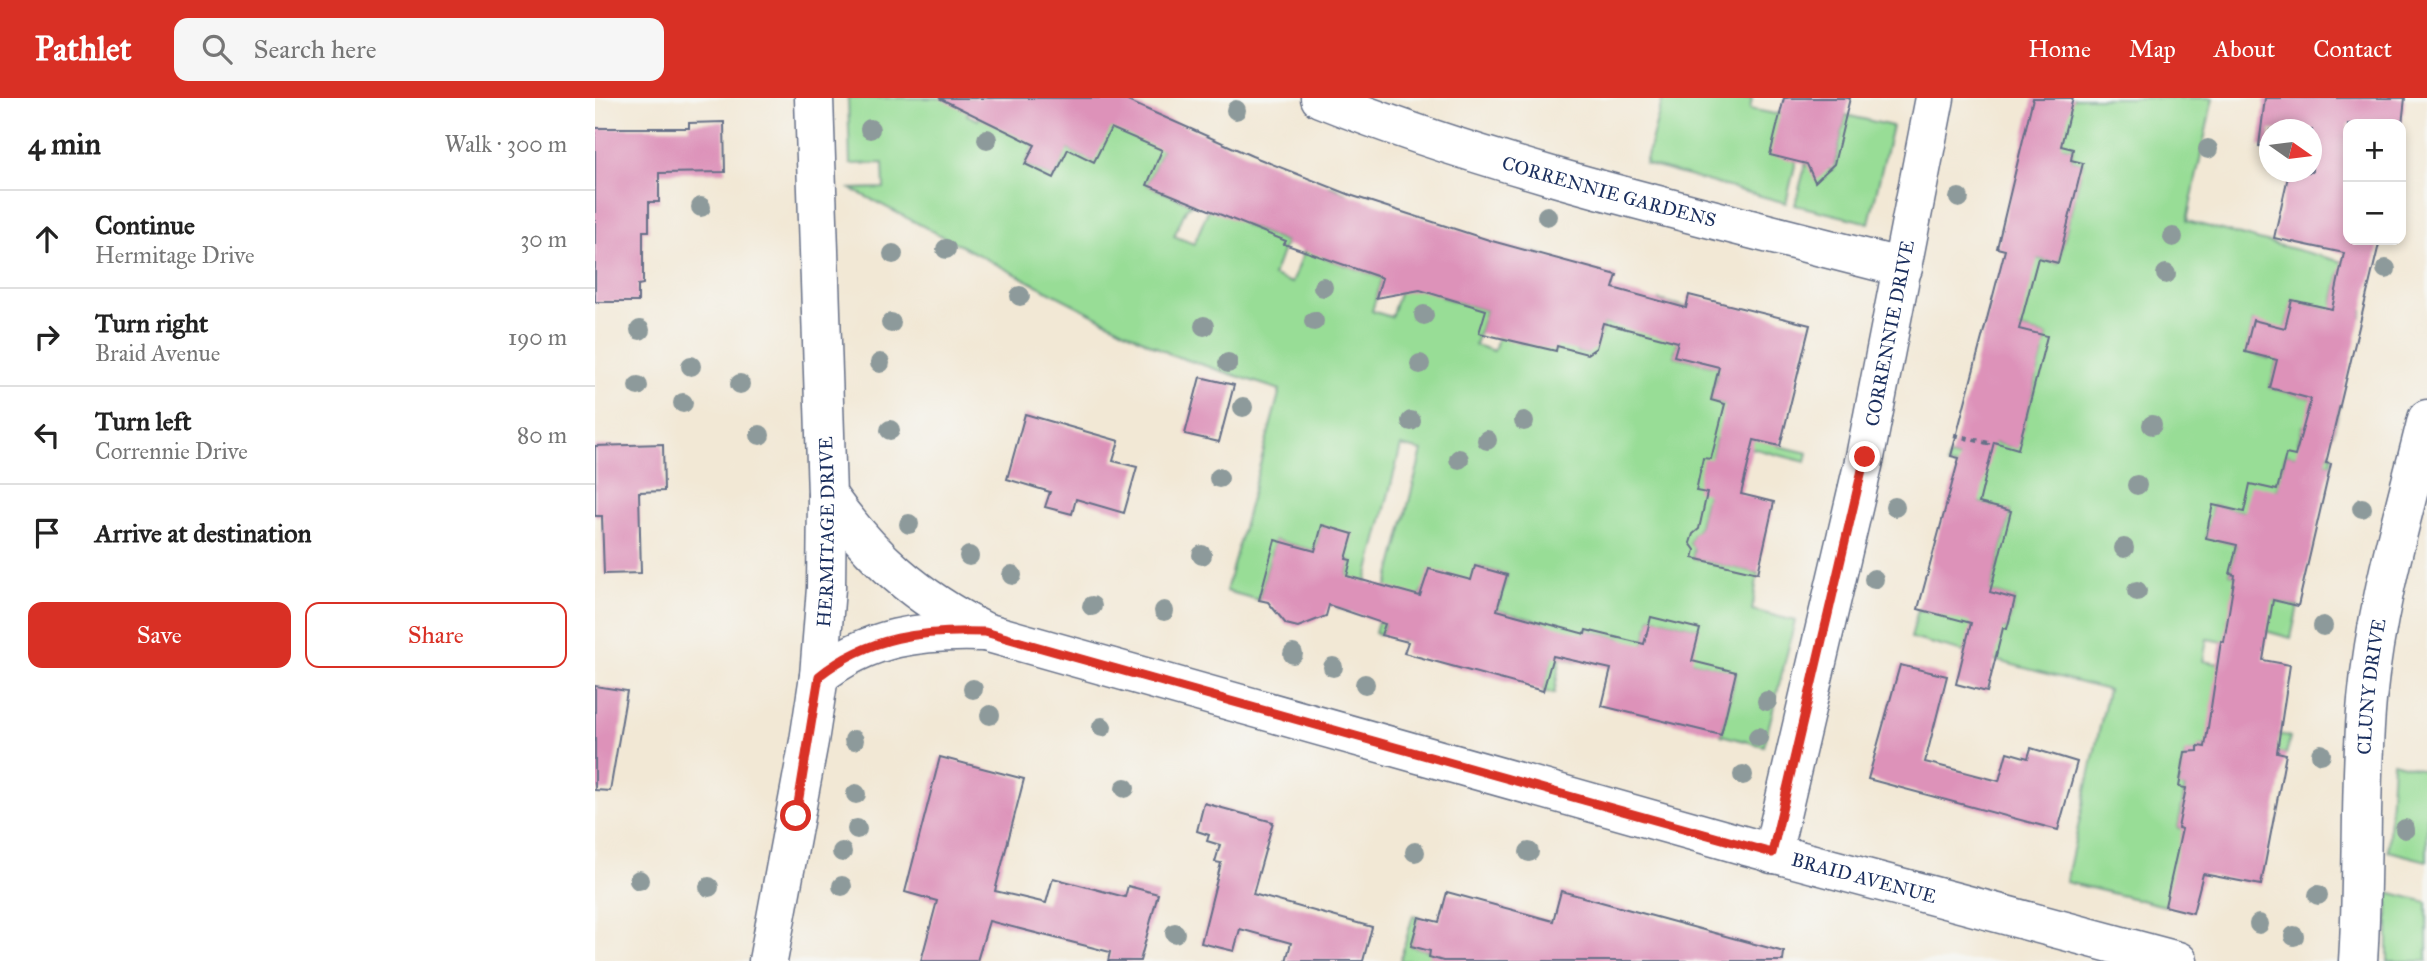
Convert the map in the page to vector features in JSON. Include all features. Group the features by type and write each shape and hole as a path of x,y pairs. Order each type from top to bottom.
{"street":[{"name":"HERMITAGE DRIVE","path":"768,961 819,676 826,588 827,495 814,98"},
{"name":"CORRENNIE GARDENS","path":"1320,98 1400,128 1491,157 1903,268"},
{"name":"CORRENNIE DRIVE","path":"1772,853 1862,471 1935,98"},
{"name":"CLUNY DRIVE","path":"2358,961 2367,699 2382,601 2427,419"},
{"name":"BRAID AVENUE","path":"827,495 851,529 900,579 953,616 985,632 1772,853 2178,961"},
{"name":"BRAID AVENUE","path":"819,676 847,655 884,640 930,633 985,632"}],"path":[{"path":"1954,435 1988,441"}],"green space":[{"path":"848,98 974,98 967,115 978,120 987,98 1038,138 1025,164 1054,178 1067,149 1093,161 1124,100 1162,150 1147,185 1192,204 1186,209 1174,236 1194,244 1234,149 1258,188 1244,225 1289,243 1284,246 1273,276 1292,283 1329,186 1347,193 1325,258 1385,279 1381,282 1372,311 1391,317 1424,220 1441,297 1486,310 1475,345 1494,351 1524,250 1545,255 1537,281 1577,352 1587,354 1600,335 1603,323 1613,326 1622,293 1650,334 1659,300 1686,307 1674,356 1723,368 1717,373 1711,400 1725,404 1779,446 1808,453 1806,462 1716,439 1712,456 1728,461 1707,493 1698,530 1693,534 1690,543 1694,548 1693,558 1758,573 1752,610 1795,621 1764,746 1721,735 1736,673 1688,660 1699,629 1651,617 1643,649 1618,638 1586,630 1578,662 1561,657 1554,694 1543,691 1559,632 1542,622 1494,609 1499,605 1507,575 1476,566 1467,596 1422,590 1408,642 1400,640 1408,612 1390,607 1381,635 1375,633 1422,451 1401,446 1358,614 1338,608 1351,561 1346,559 1322,525 1315,551 1275,540 1259,600 1226,591 1280,390 1172,355 851,189 884,188 883,163 850,164","holes":["1523,319 1532,322 1526,344 1517,342"]},
{"path":"1663,98 1752,98 1750,109 1781,113 1796,161 1786,203 1645,164"},
{"path":"2073,98 2213,98 2187,221 2373,270 2340,272 2333,303 2363,310 2361,317 2293,300 2284,332 2253,321 2246,352 2270,359 2278,356 2270,388 2340,406 2333,434 2303,426 2298,442 2333,455 2331,464 2286,454 2277,490 2244,512 2213,505 2206,537 2237,545 2230,574 2268,583 2265,598 2298,606 2291,638 2228,621 2235,644 2207,639 2203,661 2225,665 2279,734 2290,737 2286,754 2199,746 2198,751 2185,753 2179,786 2185,788 2178,828 2202,833 2165,906 2066,882 2108,690 1911,638 1918,609 2007,629 2015,599 1990,592 2011,511 1979,503 1957,467 1947,465 1949,456 1980,463 1992,442 2018,448 2047,336 1987,320 2035,258 2058,263 2083,163 2071,160 2073,149 2033,139"},
{"path":"1846,115 1892,126 1869,223 1795,205 1806,163 1833,170"},
{"path":"2393,762 2427,771 2427,861 2388,851"},
{"path":"2388,892 2427,902 2427,961 2388,961"},
{"path":"1413,915 1419,917 1411,946 1430,951 1443,961 1400,961"}],"building":[{"path":"939,98 1121,98 1252,156 1353,196 1492,241 1617,275 1613,288 1686,308 1689,295 1810,325 1780,446 1754,440 1741,494 1774,502 1758,573 1693,558 1695,550 1690,543 1693,534 1699,529 1707,493 1696,491 1703,458 1711,459 1725,404 1711,400 1719,367 1674,356 1678,342 1603,323 1596,348 1587,354 1557,346 1556,351 1479,333 1486,310 1420,290 1376,298 1382,278 1284,244 1286,241 1147,185 1162,150 1111,128 1094,162 1068,149 1054,178 1025,164 1035,145"},
{"path":"1784,98 1850,98 1834,164 1815,182 1807,164 1770,155"},
{"path":"2033,98 2073,98 2061,146 2073,149 2071,160 2083,163 2058,263 2038,258 2019,329 2047,336 2018,449 1994,442 1979,503 2011,511 1990,592 2015,599 2007,629 2003,628 1987,692 1956,684 1971,623 1918,609 1959,458 1951,456 2005,250 1997,248"},
{"path":"2265,98 2405,98 2403,119 2343,119 2343,245 2379,245 2326,463 2331,464 2298,606 2273,600 2263,660 2290,665 2277,752 2286,754 2261,885 2203,874 2193,913 2165,906 2182,829 2178,828 2186,788 2179,787 2185,752 2198,751 2198,746 2205,747 2221,641 2224,642 2235,575 2230,574 2237,545 2206,538 2209,521 2213,505 2244,512 2250,484 2277,490 2286,454 2295,456 2311,399 2270,388 2277,360 2245,352 2253,320 2285,328 2292,300 2332,309 2344,253 2274,238 2287,182 2322,182 2322,119 2262,119"},
{"path":"724,122 725,172 659,173 659,202 649,202 649,231 643,231 643,284 638,285 638,302 595,302 595,128 689,128 689,123"},
{"path":"1200,377 1234,385 1219,442 1185,434"},
{"path":"1025,414 1119,441 1113,461 1137,467 1124,513 1076,499 1072,514 1045,507 1050,492 1007,479"},
{"path":"663,444 664,491 639,492 641,573 604,574 602,516 595,516 595,446"},
{"path":"1322,525 1353,534 1346,559 1351,560 1347,576 1420,596 1429,569 1471,580 1475,566 1507,575 1497,610 1585,634 1586,630 1644,644 1651,617 1700,629 1692,661 1736,672 1721,735 1602,706 1611,669 1553,656 1543,691 1404,653 1408,642 1381,635 1385,624 1329,605 1326,616 1298,627 1286,624 1268,602 1259,600 1275,540 1315,551"},
{"path":"1900,665 1947,676 1925,762 1999,781 2007,752 2028,758 2031,748 2077,762 2058,830 1868,779"},
{"path":"595,686 627,691 610,791 595,790"},
{"path":"940,757 1024,779 995,891 1046,903 1053,878 1125,897 1128,886 1158,894 1140,961 1108,961 1110,952 989,921 977,961 921,961 937,901 905,892"},
{"path":"1204,803 1273,822 1253,894 1372,927 1363,961 1286,961 1291,943 1240,929 1234,951 1201,943 1221,863 1215,862 1220,845 1207,841 1209,835 1197,831"},
{"path":"1561,891 1784,952 1783,961 1443,961 1429,957 1430,951 1411,946 1419,917 1439,922 1447,892 1553,921"}],"route":[{"path":"796,816 819,676 847,655 870,644 895,637 958,631 985,632 1772,853 1865,457"}]}
